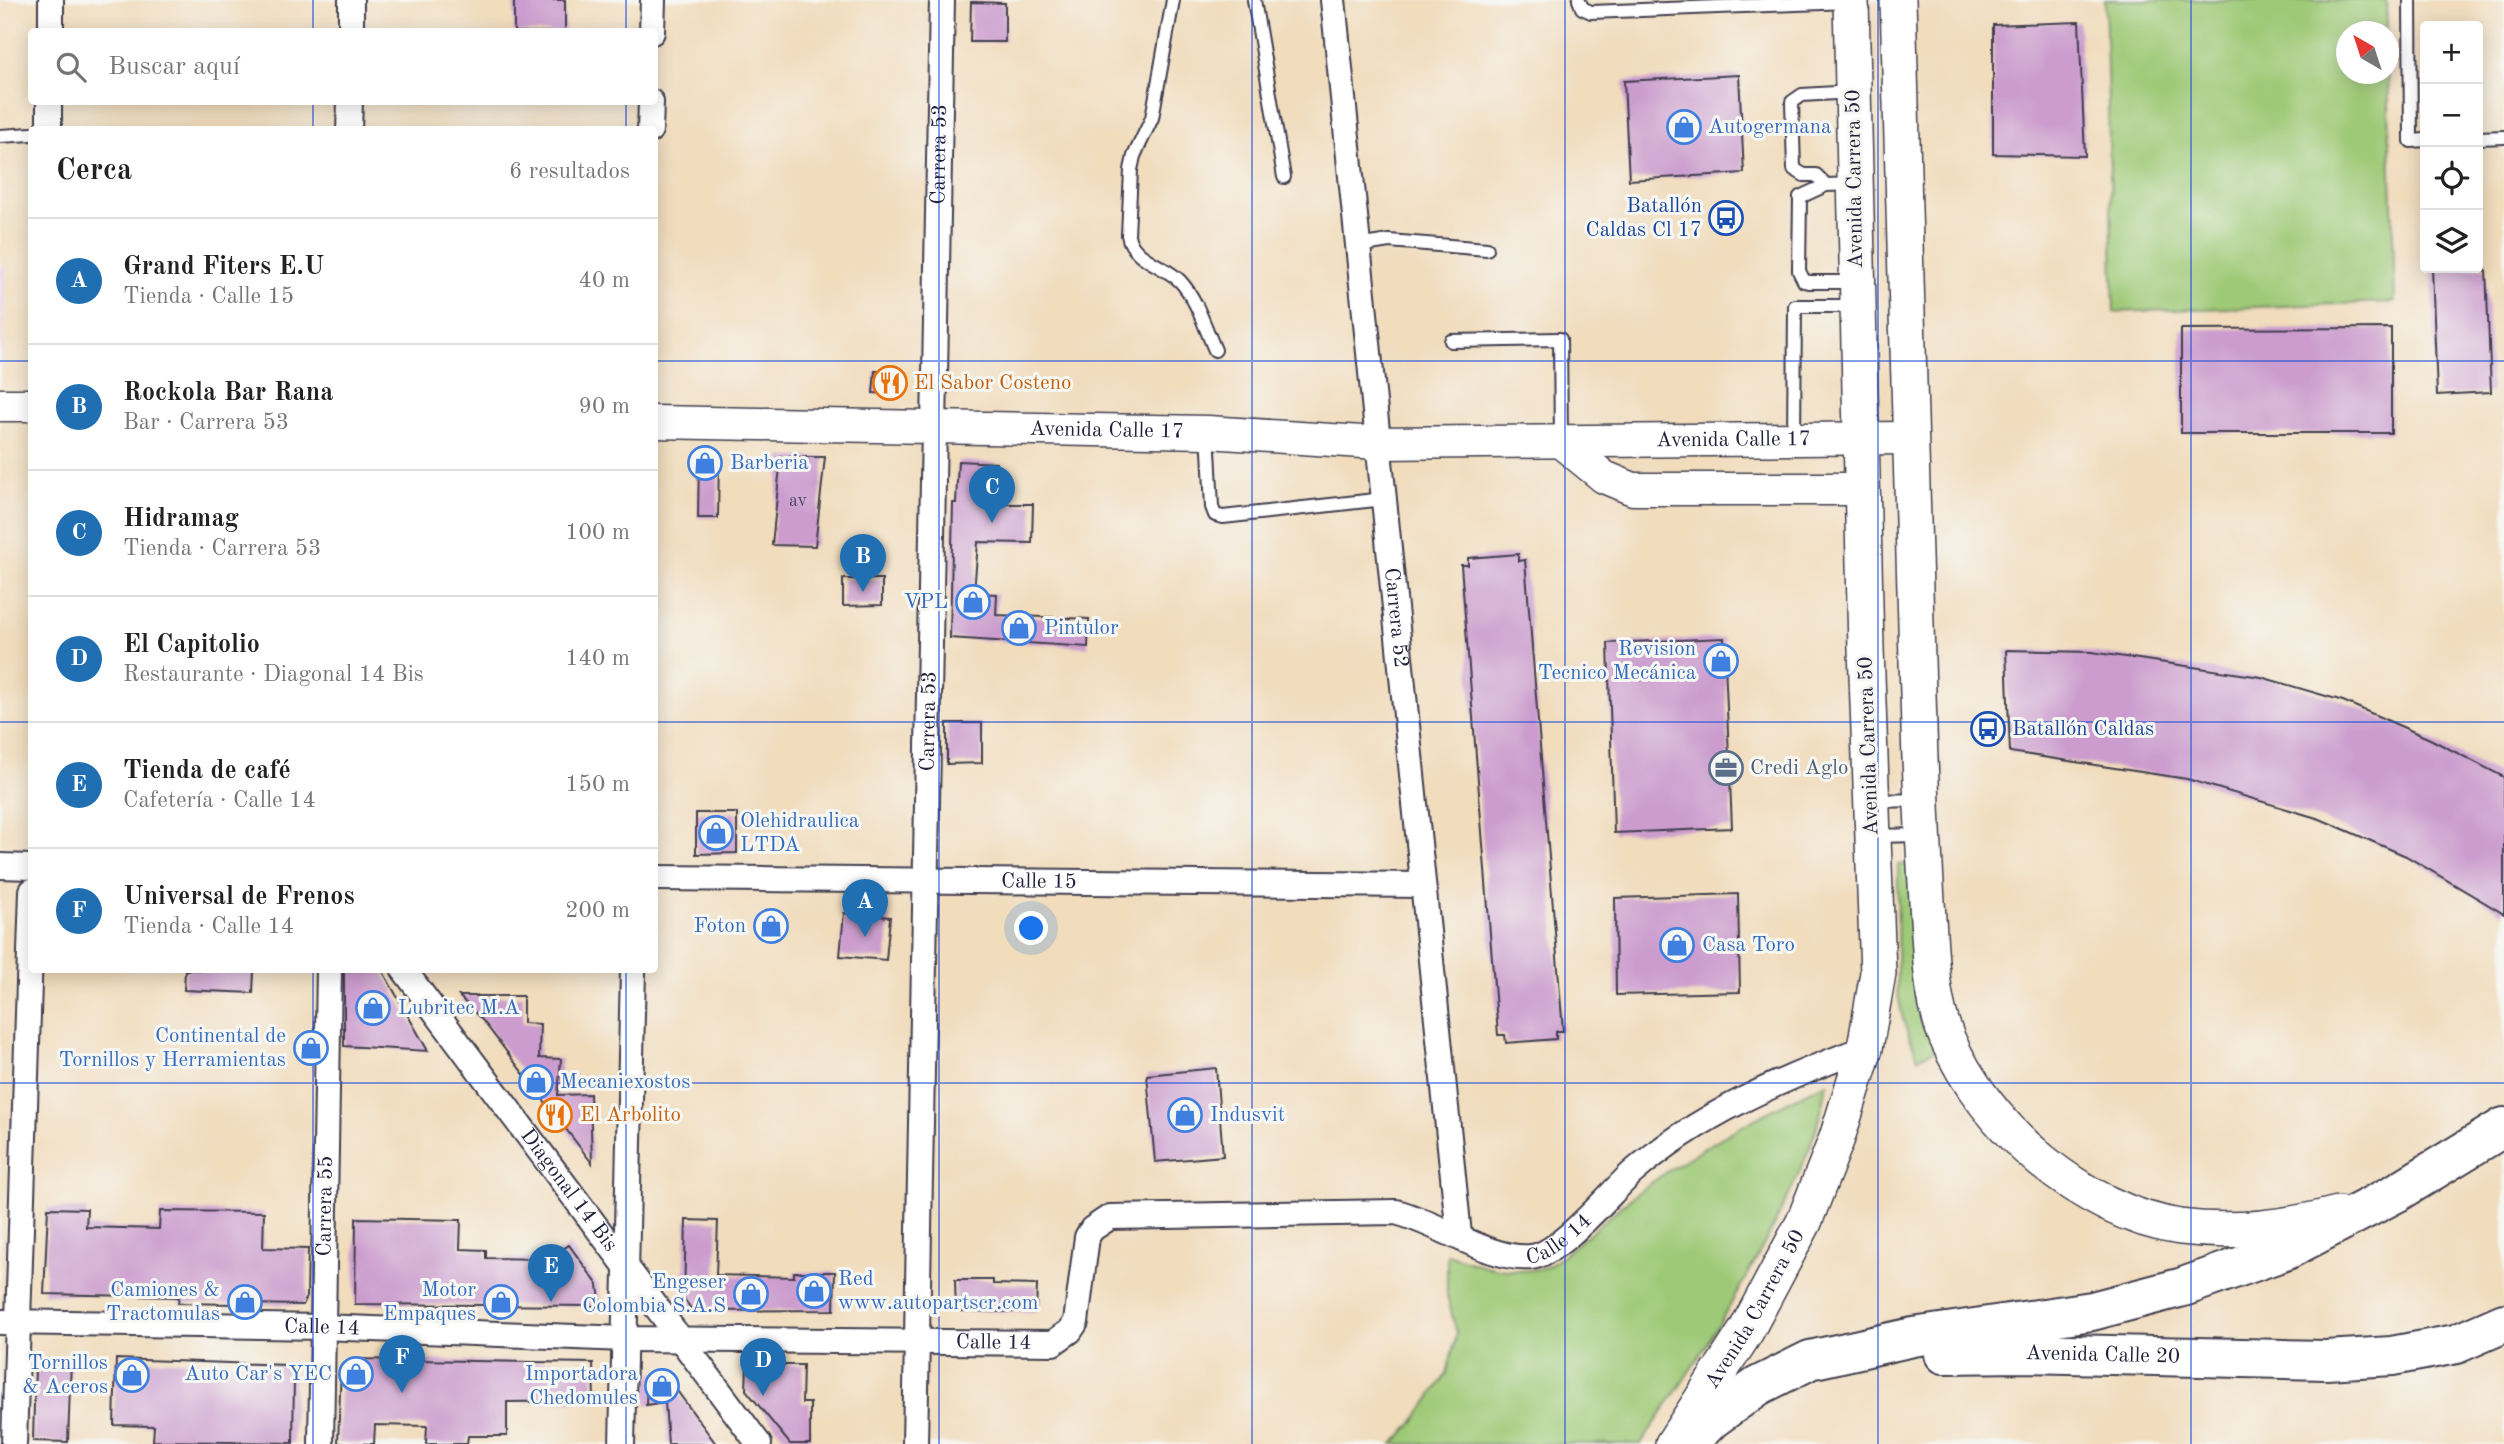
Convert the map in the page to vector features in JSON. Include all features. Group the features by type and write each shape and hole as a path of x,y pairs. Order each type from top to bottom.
{"highway":[{"name":"Avenida Calle 20","path":"1687,1444 1712,1419 1758,1386 1810,1360 1913,1337 2092,1311 2183,1287 2287,1250 2396,1193 2504,1128"},
{"name":"Avenida Calle 20","path":"1718,1444 1786,1401 1844,1374 1899,1360 1955,1353 2326,1360 2379,1357 2456,1344 2504,1323"}],"main road":[{"path":"1898,0 1907,438 1922,835"},
{"name":"Avenida Carrera 50","path":"1673,1444 1746,1331 1804,1222 1837,1138 1865,1048 1878,973 1858,294 1841,185 1853,92 1851,1"},
{"name":"Avenida Calle 20","path":"1922,835 1933,989 1945,1034 1956,1059 1988,1108 2015,1139 2073,1183 2137,1215 2175,1226 2214,1230 2297,1225 2354,1210 2396,1193"}],"street":[{"path":"51,0 51,28"},
{"path":"351,0 351,28"},
{"path":"652,28 653,0"},
{"name":"Carrera 53","path":"915,1444 942,0"},
{"name":"Carrera 52","path":"1333,0 1459,1235"},
{"path":"49,105 49,126"},
{"path":"349,126 350,105"},
{"path":"650,126 651,105"},
{"path":"0,405 28,405"},
{"name":"Avenida Calle 17","path":"658,422 1208,432 1378,443 1907,438"},
{"path":"1561,442 1604,477 1633,489 1862,489"},
{"path":"0,866 28,867"},
{"name":"Calle 15","path":"658,878 1423,885"},
{"path":"14,1444 9,1322 28,966"},
{"name":"Carrera 55","path":"321,1444 329,973"},
{"name":"Diagonal 14 Bis","path":"406,973 759,1444"},
{"path":"622,1444 633,973"},
{"name":"Calle 14","path":"9,1322 322,1327 625,1339 1042,1344 1062,1338 1070,1331 1079,1312 1087,1237 1092,1229 1110,1217 1396,1212 1512,1258 1535,1257 1555,1246 1633,1173 1694,1128 1764,1089 1865,1048"}],"lane":[{"path":"1173,0 1152,118 1134,156 1129,244 1171,274 1189,293 1215,350"},
{"path":"1254,0 1284,177"},
{"path":"1579,0 1582,8 1591,12 1851,1"},
{"path":"2410,0 2411,141 2420,140"},
{"path":"1841,185 1816,175 1804,175 1794,169 1792,102 1802,95 1853,92"},
{"path":"0,136 28,134"},
{"path":"2483,138 2504,137"},
{"path":"1841,185 1800,197 1800,276 1810,282 1858,294"},
{"path":"1358,246 1389,241 1488,249"},
{"path":"1794,439 1795,306 1858,294"},
{"path":"1451,341 1560,339 1561,442"},
{"path":"1208,432 1212,507 1215,515 1223,517 1384,499"},
{"path":"1871,802 1921,800"},
{"path":"1872,836 1922,835"}],"shaded area":[{"path":"0,266 5,266 2,371 0,370"}],"green space":[{"path":"2105,0 2386,0 2387,21 2336,21 2336,84 2388,84 2395,302 2114,312"},
{"path":"1910,864 1936,1050 1918,1058 1903,1020 1897,989 1898,865"},
{"path":"1827,1083 1813,1138 1775,1223 1712,1336 1641,1444 1393,1444 1411,1426 1447,1373 1457,1333 1447,1296 1447,1254 1483,1266 1508,1270 1546,1267 1633,1196 1679,1163 1751,1121"}],"building":[{"path":"514,0 565,0 565,28 514,28"},
{"path":"971,2 1005,3 1005,42 970,42"},
{"path":"2079,22 2085,156 1993,154 1993,25"},
{"name":"Autogermana","path":"1739,75 1744,173 1629,180 1624,81"},
{"path":"2483,268 2486,268 2491,392 2437,395 2432,273 2483,273"},
{"path":"2391,328 2391,433 2181,433 2181,329"},
{"name":"El Sabor Costeno","path":"875,371 906,373 904,395 873,393"},
{"path":"699,456 719,456 718,518 698,518"},
{"path":"781,457 825,457 815,546 772,545"},
{"path":"958,461 996,463 994,504 1033,504 1032,543 978,542 974,593 997,594 996,615 1089,619 1088,647 950,638 953,503 956,503"},
{"path":"1518,554 1518,561 1525,560 1563,1031 1556,1031 1556,1039 1506,1043 1505,1035 1498,1035 1461,565 1468,565 1468,558"},
{"path":"843,579 882,579 882,605 843,606"},
{"path":"1724,638 1732,828 1614,833 1608,643"},
{"path":"2006,650 2091,652 2261,677 2343,701 2430,739 2504,777 2504,914 2406,856 2320,819 2187,779 2010,752"},
{"path":"947,723 982,723 982,763 947,764"},
{"name":"Olehidraulica LTDA","path":"696,813 737,813 737,853 696,854"},
{"name":"Casa Toro","path":"1738,894 1740,992 1616,995 1615,898"},
{"path":"844,913 890,917 886,960 840,956"},
{"path":"185,973 254,973 253,993 184,990"},
{"name":"Lubritec M.A","path":"344,973 384,973 428,1051 344,1046"},
{"path":"459,996 523,996 523,1023 540,1024 539,1058 561,1059 558,1095 590,1094 592,1163 483,1021"},
{"name":"Indusvit","path":"1216,1068 1223,1156 1155,1162 1147,1075"},
{"path":"48,1208 87,1209 86,1227 159,1229 160,1211 264,1212 263,1248 308,1249 307,1297 303,1305 178,1303 179,1297 44,1294"},
{"path":"356,1218 461,1220 460,1249 486,1250 486,1258 549,1259 569,1245 598,1285 600,1300 595,1306 355,1304"},
{"path":"686,1220 718,1221 716,1275 794,1277 794,1272 835,1272 834,1310 693,1311 684,1299"},
{"path":"955,1280 993,1280 993,1284 1037,1285 1036,1312 956,1311"},
{"path":"46,1359 71,1360 68,1442 33,1441 35,1366"},
{"path":"116,1359 286,1365 294,1377 293,1443 153,1441 154,1426 114,1425"},
{"path":"353,1359 593,1363 594,1401 507,1402 507,1436 468,1436 467,1444 426,1444 427,1426 375,1425 374,1444 338,1443 341,1367"},
{"path":"747,1365 803,1365 802,1403 810,1403 810,1444 790,1444 746,1390"},
{"path":"654,1372 664,1373 716,1444 668,1444 665,1402 646,1405 647,1381"}],"place":[{"name":"Autogermana","path":"1684,127"},
{"name":"Batallón Caldas Cl 17","path":"1726,218"},
{"name":"El Sabor Costeno","path":"890,383"},
{"name":"Barberia","path":"705,463"},
{"name":"Hidramag","path":"992,523"},
{"name":"Rockola Bar Rana","path":"863,592"},
{"name":"VPL","path":"973,602"},
{"name":"Pintulor","path":"1019,628"},
{"name":"Revision Tecnico Mecánica","path":"1721,661"},
{"name":"Batallón Caldas","path":"1988,729"},
{"name":"Credi Aglo","path":"1726,768"},
{"name":"Olehidraulica LTDA","path":"716,833"},
{"name":"Foton","path":"771,926"},
{"name":"Grand Fiters E.U","path":"865,937"},
{"name":"Casa Toro","path":"1677,945"},
{"name":"Lubritec M.A","path":"373,1008"},
{"name":"Continental de Tornillos y Herramientas","path":"311,1048"},
{"name":"Mecaniexostos","path":"536,1082"},
{"name":"El Arbolito","path":"555,1115"},
{"name":"Indusvit","path":"1185,1115"},
{"name":"Red www.autopartscr.com","path":"814,1291"},
{"name":"Engeser Colombia S.A.S","path":"751,1294"},
{"name":"Camiones & Tractomulas","path":"245,1302"},
{"name":"Motor Empaques","path":"501,1302"},
{"name":"Tienda de café","path":"551,1302"},
{"name":"Auto Car's YEC","path":"356,1374"},
{"name":"Tornillos & Aceros","path":"132,1375"},
{"name":"Importadora Chedomules","path":"662,1386"},
{"name":"Universal de Frenos","path":"402,1393"},
{"name":"El Capitolio","path":"763,1396"}]}
